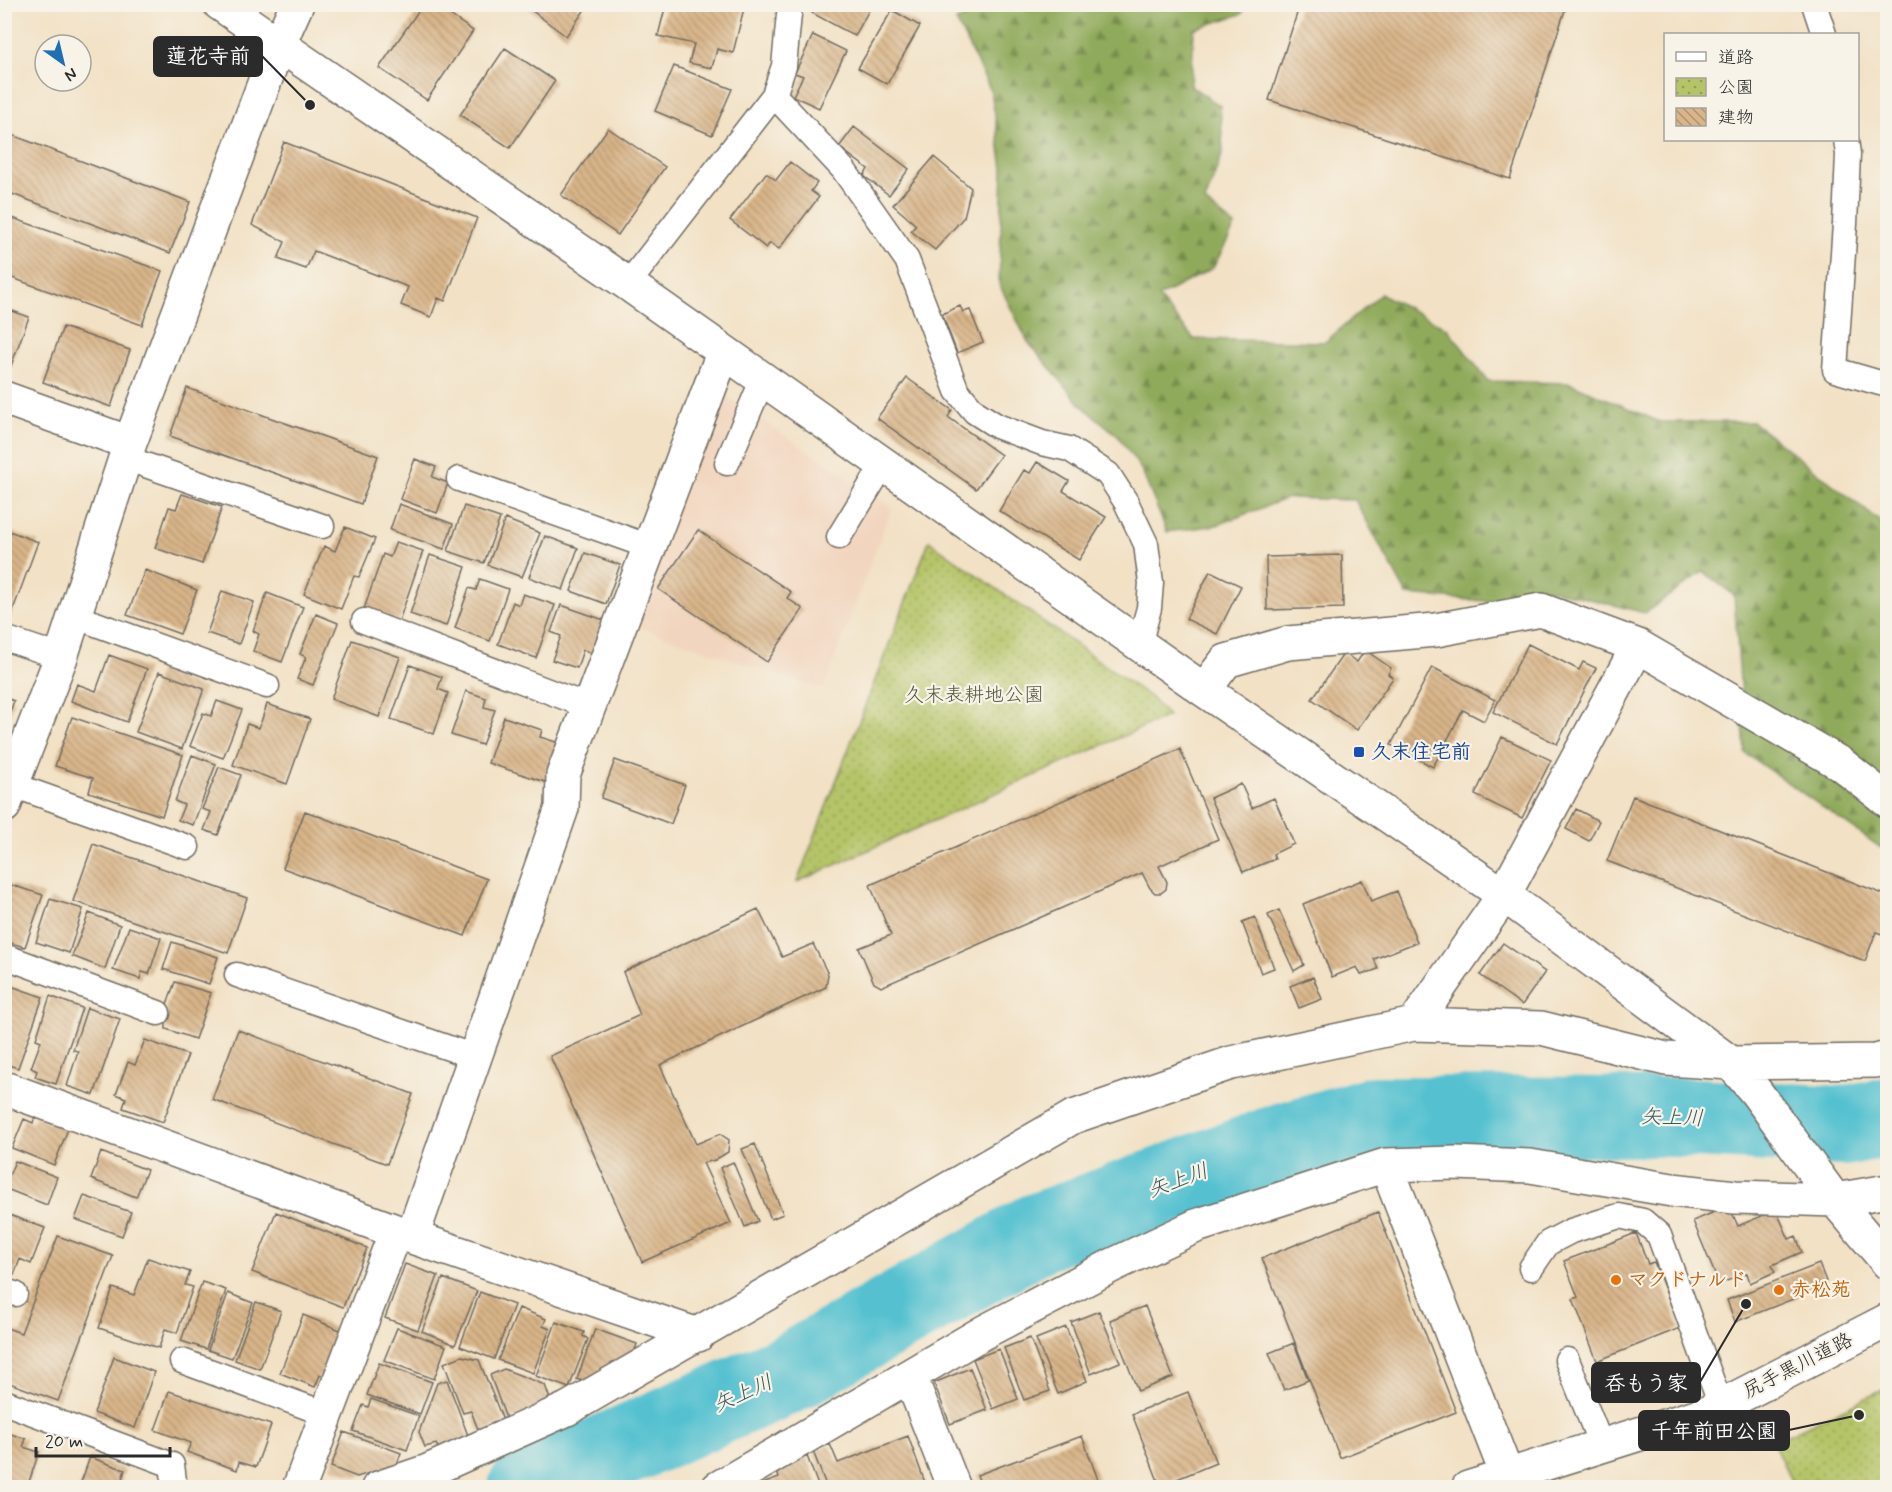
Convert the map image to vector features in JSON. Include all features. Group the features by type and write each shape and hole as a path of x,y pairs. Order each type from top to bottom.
{"street":[{"path":"220,4 278,46 628,284 762,381 1204,690 1504,895 1731,1064 1756,1092 1835,1200 1887,1263"},
{"path":"7,800 61,657 128,450 278,46 297,4"},
{"path":"299,1488 326,1414 404,1234 475,1057 562,808 563,776 723,353"},
{"path":"4,398 128,450"},
{"path":"1204,690 1226,661 1288,643 1436,630 1541,610 1638,646 1841,764 1887,801"},
{"path":"1414,1024 1504,895 1638,646"},
{"path":"378,1488 428,1471 567,1409 1073,1117 1231,1063 1414,1024 1541,1028 1666,1059 1731,1064 1875,1062 1887,1058"},
{"path":"4,1088 404,1234 698,1335"},
{"path":"718,1488 984,1332 1093,1275 1196,1226 1386,1165 1455,1163 1530,1166 1672,1190 1735,1197 1835,1200 1887,1191"},
{"path":"1386,1165 1422,1236 1510,1482"},
{"name":"尻手黒川道路","path":"1468,1488 1510,1482 1602,1447 1709,1412 1887,1320"},
{"path":"910,1376 954,1488"}],"lane":[{"path":"628,284 774,95 784,66 790,4"},
{"path":"1814,4 1824,33"},
{"path":"774,95 843,169 907,260 957,391 975,412 997,426 1042,443 1069,449 1108,474 1126,502 1146,544 1151,583 1149,608 1140,645"},
{"path":"1846,141 1848,154 1845,224 1835,370 1880,383"},
{"path":"727,463 762,381"},
{"path":"128,450 322,526"},
{"path":"839,537 883,465"},
{"path":"459,478 650,547"},
{"path":"74,616 267,686"},
{"path":"364,621 590,707"},
{"path":"4,638 61,657"},
{"path":"7,800 187,847"},
{"path":"4,957 158,1012"},
{"path":"237,975 475,1057"},
{"path":"1531,1268 1548,1244 1571,1231 1619,1216 1643,1221 1659,1235 1721,1406"},
{"path":"1567,1360 1602,1447"},
{"path":"182,1361 326,1414"},
{"path":"4,1402 172,1465 175,1488"}],"shaded area":[{"path":"718,391 892,507 823,690 633,625"}],"green space":[{"path":"1000,5 1245,5 1242,14 1194,29 1191,86 1220,106 1223,152 1205,202 1235,226 1213,268 1158,297 1194,339 1325,342 1381,294 1447,328 1488,381 1570,383 1660,422 1753,422 1882,523 1887,521 1887,852 1745,753 1734,595 1703,572 1645,613 1537,586 1496,602 1407,595 1355,500 1288,498 1217,525 1167,532 1141,469 1117,435 1082,406 1028,342 999,284 1003,168 991,91 956,21"},
{"name":"久末表耕地公園","path":"929,541 1150,697 1168,716 797,882"},
{"path":"1887,1388 1887,1484 1879,1488 1794,1487 1773,1442"}],"building":[{"path":"423,4 434,4 473,31 427,100 379,68"},
{"path":"523,4 574,4 584,11 566,36"},
{"path":"666,4 745,4 733,53 717,49 712,68 689,63 694,44 658,36"},
{"path":"812,4 868,4 871,6 855,36 812,13 815,6"},
{"path":"1300,4 1567,4 1510,179 1269,100"},
{"path":"892,10 920,26 887,84 858,68"},
{"path":"813,35 846,51 819,108 793,96 803,76 795,73"},
{"path":"505,48 555,81 510,148 460,115"},
{"path":"674,66 732,89 712,135 655,111"},
{"path":"854,127 909,169 889,195 864,176 868,169 839,147"},
{"path":"608,128 665,167 618,235 561,195"},
{"path":"4,132 190,202 170,253 4,191"},
{"path":"284,142 477,218 445,301 438,298 431,317 401,305 408,287 314,251 306,269 278,259 285,242 252,225"},
{"path":"934,157 971,188 964,217 935,250 911,231 916,225 893,205"},
{"path":"790,162 817,183 811,191 819,197 779,249 770,243 766,248 730,220 766,173 776,180"},
{"path":"4,215 162,271 142,325 4,275"},
{"path":"960,306 963,312 970,310 983,342 957,353 942,314"},
{"path":"4,308 29,317 5,382 4,382"},
{"path":"63,327 130,350 111,407 43,382"},
{"path":"907,378 952,410 948,417 1001,455 976,489 877,418"},
{"path":"187,388 378,456 361,504 170,436"},
{"path":"415,459 436,467 432,477 448,483 437,513 400,499"},
{"path":"1037,462 1069,481 1063,491 1106,517 1079,560 999,511 1024,470 1030,473"},
{"path":"182,494 222,507 202,564 155,548 169,507 176,509"},
{"path":"399,504 453,524 444,549 390,530"},
{"path":"464,506 500,518 484,563 448,551"},
{"path":"505,519 540,533 522,577 488,565"},
{"path":"345,527 375,539 359,577 354,576 341,609 304,594 324,546 335,551"},
{"path":"4,529 38,542 9,621 4,620"},
{"path":"698,530 791,592 787,598 803,609 767,662 658,589"},
{"path":"545,536 578,548 563,590 529,577"},
{"path":"396,542 423,551 399,621 364,609 383,554 390,557"},
{"path":"585,553 620,565 606,604 571,591"},
{"path":"430,555 466,567 446,626 410,614"},
{"path":"1342,555 1343,608 1267,610 1266,557"},
{"path":"145,570 197,590 180,634 127,615"},
{"path":"1210,571 1241,586 1217,634 1186,619"},
{"path":"480,579 508,589 490,641 455,628 469,588 476,590"},
{"path":"222,591 254,602 239,644 207,633"},
{"path":"267,593 303,607 282,662 253,651 259,634 253,631"},
{"path":"523,594 555,605 536,658 498,644 513,602 519,605"},
{"path":"561,605 604,620 592,653 583,650 577,668 552,660 561,636 551,632"},
{"path":"316,614 338,623 313,685 297,679 306,657 300,654"},
{"path":"352,640 400,657 379,717 331,699"},
{"path":"1528,644 1579,670 1583,662 1596,668 1557,744 1493,712"},
{"path":"1365,650 1391,668 1388,674 1393,678 1357,730 1312,699 1344,653 1357,662"},
{"path":"109,655 147,669 127,722 71,701 77,684 96,691"},
{"path":"410,665 442,677 438,689 448,693 434,734 391,719"},
{"path":"1432,667 1495,700 1484,721 1463,710 1433,767 1391,745"},
{"path":"159,672 204,689 182,749 136,732"},
{"path":"466,691 486,698 484,707 495,710 482,745 451,735"},
{"path":"4,697 14,701 5,726 4,726"},
{"path":"217,701 242,710 223,758 190,746 203,713 211,716"},
{"path":"267,704 310,719 287,784 233,765 247,724 259,728"},
{"path":"72,717 183,755 162,816 89,792 93,778 55,766"},
{"path":"504,717 542,730 540,737 559,743 545,782 488,763"},
{"path":"1502,737 1551,760 1522,818 1475,795"},
{"path":"1180,749 1218,839 1159,866 1167,882 1166,889 1161,893 1155,893 1150,888 1142,873 881,987 874,983 859,948 891,935 870,885"},
{"path":"192,755 216,764 193,825 178,820 184,805 175,801"},
{"path":"615,760 685,785 671,824 601,798"},
{"path":"219,767 241,775 218,835 204,830 211,812 202,809"},
{"path":"1241,784 1252,808 1274,798 1294,844 1273,854 1275,859 1243,872 1210,798"},
{"path":"1633,796 1888,896 1888,936 1876,932 1865,961 1607,861"},
{"path":"1576,809 1599,821 1589,841 1566,829"},
{"path":"305,811 487,879 465,936 283,868"},
{"path":"93,844 247,898 228,953 73,901"},
{"path":"1362,880 1371,901 1397,891 1417,942 1374,959 1378,969 1361,975 1357,967 1332,977 1303,904"},
{"path":"8,884 43,895 25,947 4,941 4,894"},
{"path":"50,899 83,909 69,953 36,942"},
{"path":"758,909 782,957 813,944 828,974 826,987 660,1065 696,1144 720,1134 729,1140 728,1152 715,1160 703,1163 731,1223 642,1262 550,1056 640,1015 623,972"},
{"path":"1279,910 1304,965 1294,971 1268,915"},
{"path":"89,913 120,925 105,969 72,956"},
{"path":"1255,917 1274,968 1261,973 1242,922"},
{"path":"129,927 161,938 149,974 142,972 140,979 113,970"},
{"path":"172,942 218,957 209,984 163,969"},
{"path":"1503,943 1545,972 1522,1005 1480,975"},
{"path":"1313,977 1322,999 1299,1008 1290,986"},
{"path":"175,982 211,993 195,1039 166,1029 166,1007"},
{"path":"5,984 43,997 18,1068 5,1064"},
{"path":"50,996 82,1008 56,1084 35,1077 37,1071 31,1068 41,1041 36,1039"},
{"path":"87,1008 120,1019 94,1095 67,1086 78,1051 73,1050"},
{"path":"238,1030 413,1094 387,1164 212,1099"},
{"path":"145,1040 188,1055 163,1122 123,1108 126,1098 116,1094 128,1062 135,1065"},
{"path":"35,1116 68,1129 54,1165 12,1148 24,1119 33,1123"},
{"path":"755,1144 783,1214 771,1219 742,1149"},
{"path":"101,1152 147,1170 136,1197 91,1179"},
{"path":"15,1161 57,1177 47,1205 4,1188"},
{"path":"733,1162 758,1221 745,1227 720,1168"},
{"path":"84,1196 131,1212 122,1236 75,1219"},
{"path":"1729,1206 1738,1226 1776,1210 1789,1239 1796,1236 1802,1252 1772,1265 1775,1272 1750,1283 1747,1273 1719,1284 1693,1221"},
{"path":"276,1212 367,1248 343,1307 252,1272"},
{"path":"1378,1212 1456,1412 1340,1458 1262,1258"},
{"path":"4,1213 45,1228 31,1264 20,1259 14,1275 4,1272"},
{"name":"マクドナルド","path":"1636,1233 1648,1264 1654,1262 1680,1328 1597,1361 1573,1299 1578,1297 1564,1261"},
{"path":"58,1236 113,1256 58,1401 4,1381 4,1327 21,1333"},
{"path":"148,1258 190,1272 185,1285 193,1287 177,1333 165,1329 159,1348 99,1328 113,1288 134,1295"},
{"path":"405,1264 438,1276 418,1330 385,1318"},
{"path":"1819,1264 1826,1281 1797,1292 1798,1297 1735,1322 1727,1300"},
{"path":"443,1278 477,1291 455,1345 422,1331"},
{"path":"202,1282 226,1290 206,1349 181,1341"},
{"path":"480,1292 514,1305 494,1359 460,1346"},
{"path":"228,1293 253,1303 232,1358 208,1350"},
{"path":"256,1302 281,1311 260,1369 235,1360"},
{"path":"1145,1306 1173,1377 1138,1391 1110,1320"},
{"path":"519,1308 546,1319 543,1326 550,1329 533,1373 498,1360"},
{"path":"1099,1311 1120,1362 1091,1374 1071,1322"},
{"path":"303,1315 345,1332 326,1377 320,1375 315,1387 280,1373"},
{"path":"556,1322 584,1332 583,1336 588,1339 569,1388 536,1376"},
{"path":"1066,1327 1087,1381 1058,1394 1036,1339"},
{"path":"397,1328 446,1346 434,1379 384,1360"},
{"path":"595,1329 637,1344 631,1362 592,1385 577,1379"},
{"path":"1030,1338 1050,1391 1024,1400 1004,1348"},
{"path":"1294,1343 1308,1380 1284,1390 1269,1353"},
{"path":"999,1349 1018,1399 993,1409 973,1359"},
{"path":"462,1356 479,1360 504,1423 479,1432 471,1411 463,1413 444,1363"},
{"path":"114,1357 154,1372 135,1428 94,1413"},
{"path":"379,1363 432,1382 420,1414 367,1395"},
{"path":"970,1368 987,1410 950,1424 934,1383"},
{"path":"504,1369 545,1385 552,1405 507,1421 490,1375"},
{"path":"447,1380 469,1438 439,1449 436,1444 425,1447 419,1432 437,1383"},
{"path":"169,1391 271,1425 256,1467 239,1462 237,1470 187,1452 191,1443 155,1430"},
{"path":"1188,1392 1216,1463 1160,1486 1132,1414"},
{"path":"371,1399 419,1416 407,1450 353,1431 363,1405 368,1407"},
{"path":"5,1432 26,1439 23,1447 39,1452 27,1488 4,1488"},
{"path":"344,1432 401,1453 397,1464 357,1477 331,1467"},
{"path":"908,1436 927,1488 827,1488 813,1451 830,1444 838,1463"},
{"path":"1082,1436 1101,1488 982,1488 977,1475"},
{"path":"807,1456 819,1488 767,1488 765,1483 779,1478 776,1468"},
{"path":"90,1457 125,1470 119,1488 79,1488"},
{"path":"217,1481 218,1484 228,1481 230,1488 203,1488 202,1484"}],"waterway":[{"name":"矢上川","path":"528,1488 788,1374 1037,1233 1281,1143 1374,1116 1676,1117 1843,1126 1888,1117"}],"place":[{"name":"蓮花寺前","path":"310,105"},
{"name":"久末住宅前","path":"1359,752"},
{"name":"マクドナルド","path":"1616,1280"},
{"name":"赤松苑","path":"1779,1290"},
{"name":"呑もう家","path":"1746,1304"},
{"name":"千年前田公園","path":"1859,1415"}]}
